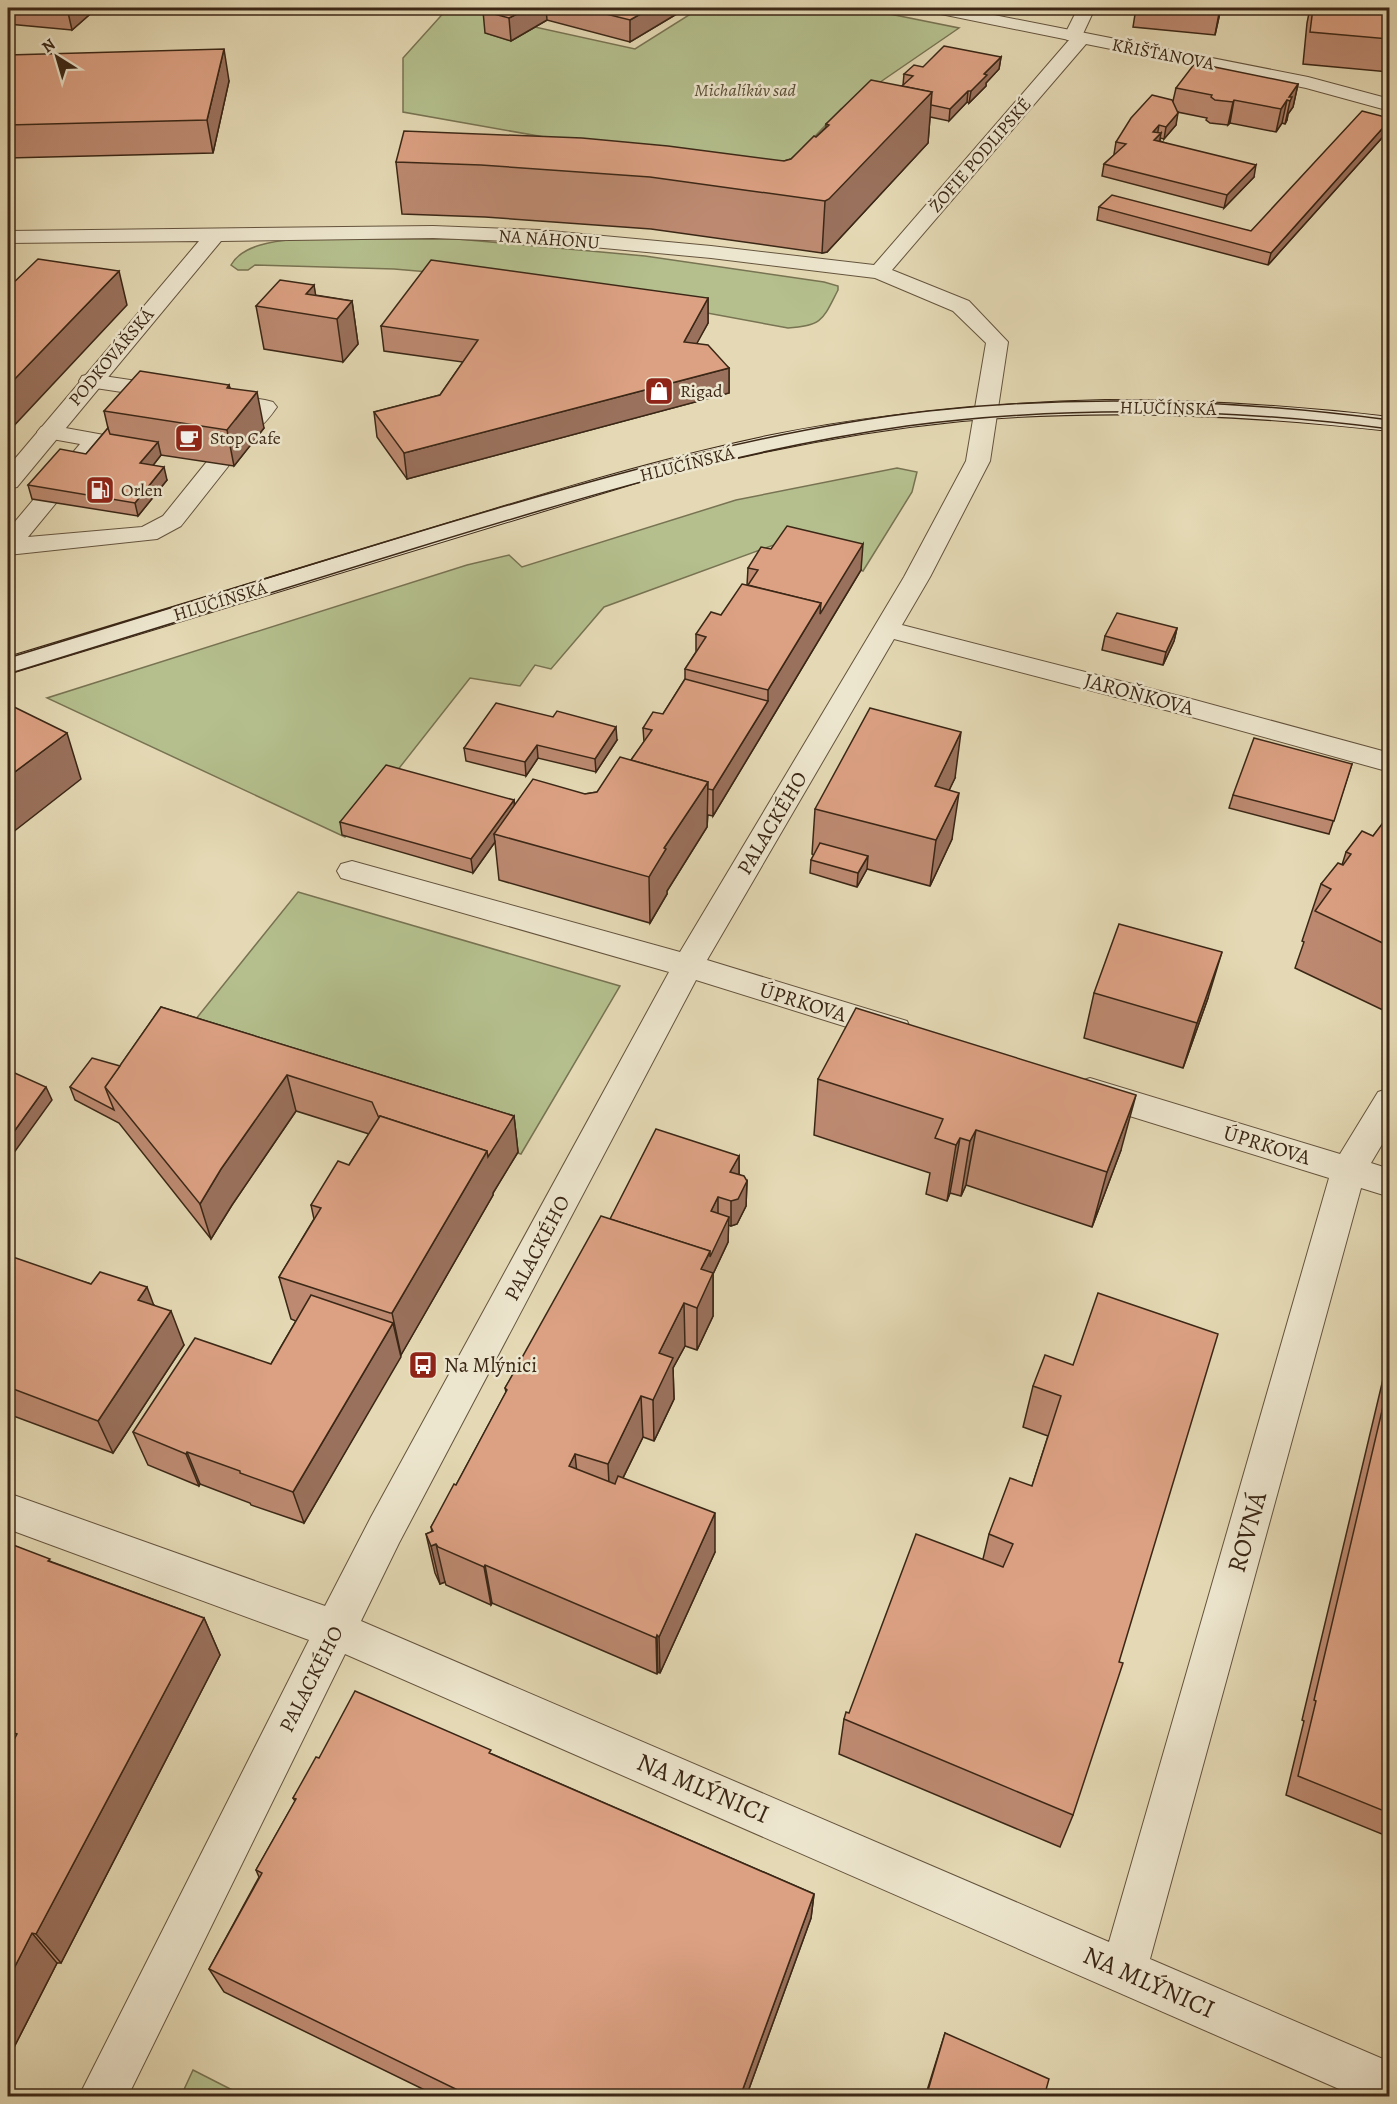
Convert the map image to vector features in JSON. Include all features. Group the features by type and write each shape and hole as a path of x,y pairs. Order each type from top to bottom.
{"street":[{"name":"KŘIŠŤANOVA","path":"936,8 1308,83 1389,105"},
{"name":"ŽOFIE PODLIPSKÉ","path":"879,272 1077,37 1086,8"},
{"name":"NA NÁHONU","path":"8,237 433,232 539,236 711,252 879,272 961,306 997,342 987,412"},
{"name":"PODKOVÁŘSKÁ","path":"8,482 90,381 216,234"},
{"path":"90,381 110,429"},
{"name":"HLUČÍNSKÁ","path":"8,666 574,493 679,464 819,433 987,412 1177,406 1340,418 1389,424"},
{"path":"49,432 110,429 265,407 248,426"},
{"name":"PALACKÉHO","path":"103,2097 385,1530 688,966 917,578 978,461 987,412"},
{"path":"8,547 110,429"},
{"path":"8,547 148,534 172,521 218,464"},
{"path":"97,539 120,512"},
{"name":"JAROŇKOVA","path":"887,629 1185,706 1389,763"},
{"name":"ÚPRKOVA","path":"352,871 688,966 927,1040"},
{"name":"ÚPRKOVA","path":"1064,1082 1389,1183"},
{"name":"ROVNÁ","path":"1124,1970 1349,1170 1389,1101"},
{"name":"NA MLÝNICI","path":"8,1511 336,1630 1389,2086"}],"green space":[{"name":"Michalíkův sad","path":"448,8 458,8 508,21 486,33 511,41 535,27 635,49 700,8 860,8 959,28 841,109 775,178 403,112 403,58"},
{"path":"297,239 457,239 645,256 824,282 838,286 838,290 825,314 815,323 788,328 534,281 394,269 255,265 248,270 238,270 231,265 243,252 252,248"},
{"path":"897,468 917,472 912,492 863,571 782,542 604,607 551,669 535,665 520,686 470,678 345,837 47,698 467,565 509,555 522,567 736,500"},
{"path":"298,892 620,986 521,1154 175,1045"},
{"path":"193,2070 244,2096 181,2096"}],"building":[{"path":"490,8 529,8 509,18 483,11"},
{"path":"582,8 651,8 630,20"},
{"path":"1313,8 1389,8 1389,39 1310,32"},
{"path":"944,46 1001,57 984,74 987,75 950,109 931,105 932,92 902,86 913,76 904,74 914,65 923,67"},
{"path":"224,49 207,120 8,125 8,55"},
{"path":"1195,63 1298,84 1289,97 1292,97 1290,101 1287,100 1281,109 1234,100 1233,102 1215,100 1211,97 1212,95 1176,88"},
{"path":"871,80 932,92 825,201 650,177 481,165 396,162 404,131 582,138 784,161 791,159 814,136 816,137 829,125 826,124"},
{"path":"1152,95 1172,100 1178,113 1166,127 1159,125 1153,132 1161,133 1154,140 1256,165 1227,195 1104,164 1126,144 1116,142 1131,118"},
{"path":"1362,111 1389,118 1389,121 1271,253 1099,207 1112,195 1251,231"},
{"path":"38,259 119,271 8,386 8,288"},
{"path":"431,260 708,298 684,342 708,345 729,368 404,453 374,412 440,395 478,340 381,326"},
{"path":"280,280 314,285 306,294 352,301 337,319 256,306"},
{"path":"140,371 229,385 227,388 257,392 227,430 104,411"},
{"path":"108,428 110,434 158,442 140,463 164,467 135,503 28,485 60,449 86,454"},
{"path":"787,526 863,544 820,614 821,603 748,585 758,570 748,568 761,547 771,549"},
{"path":"742,584 821,603 768,690 685,669 706,637 696,634 711,612 721,615"},
{"path":"1117,613 1177,628 1166,652 1105,636"},
{"path":"685,679 768,701 713,790 708,789 708,782 631,760 652,730 643,728 653,712 663,714"},
{"path":"496,703 553,717 557,711 616,727 595,759 537,745 525,762 464,748"},
{"path":"8,704 67,733 8,777"},
{"path":"870,708 961,732 935,786 959,793 936,840 815,809"},
{"path":"1254,738 1352,764 1334,821 1233,795"},
{"path":"620,757 708,782 664,848 666,849 649,877 494,834 533,779 585,794 597,792"},
{"path":"386,765 514,800 471,859 340,822"},
{"path":"1388,816 1389,946 1315,911 1331,889 1321,884 1338,863 1343,865 1351,854 1346,852 1362,831 1373,836"},
{"path":"820,843 868,856 858,873 811,860"},
{"path":"1119,924 1222,952 1197,1023 1094,993"},
{"path":"161,1007 514,1116 488,1157 487,1151 380,1116 379,1118 372,1102 287,1075 221,1169 200,1204 105,1087"},
{"path":"856,1008 1136,1095 1107,1172 976,1130 970,1141 960,1138 956,1145 935,1138 943,1119 818,1079"},
{"path":"92,1058 120,1066 105,1087 114,1110 70,1087"},
{"path":"8,1070 46,1087 8,1140"},
{"path":"380,1116 487,1151 392,1313 279,1277 321,1208 311,1205 338,1161 349,1165"},
{"path":"656,1129 739,1156 730,1172 744,1176 747,1181 738,1199 731,1201 718,1197 711,1211 729,1217 710,1257 710,1251 610,1219"},
{"path":"601,1216 710,1251 701,1269 713,1273 697,1308 684,1303 659,1353 673,1358 653,1400 641,1396 608,1464 575,1454 569,1466 615,1484 618,1476 715,1513 659,1637 657,1635 656,1638 485,1565 484,1567 438,1547 436,1544 431,1546 426,1534 433,1531 431,1527 507,1390 505,1388"},
{"path":"10,1256 91,1284 100,1272 147,1287 138,1300 171,1311 98,1421 8,1387 8,1259"},
{"path":"1098,1293 1218,1334 1119,1662 1123,1663 1073,1815 844,1719 846,1712 849,1713 916,1534 1003,1567 1013,1544 989,1534 1010,1478 1032,1486 1061,1396 1033,1386 1045,1355 1073,1365"},
{"path":"311,1295 393,1323 293,1492 187,1452 186,1454 133,1432 195,1338 271,1364"},
{"path":"1389,1381 1389,1813 1298,1776"},
{"path":"8,1543 50,1559 48,1561 204,1618 36,1934 32,1933 8,1980 8,1751 17,1734 8,1731"},
{"path":"355,1691 491,1750 489,1753 814,1894 740,2097 472,2097 209,1969 262,1873 256,1870 296,1799 293,1798 316,1757 319,1758"},
{"path":"945,2033 1049,2079 1044,2097 926,2097"}],"tram line":[{"path":"8,658 355,551 640,468 755,441 870,419 986,406 1101,401 1217,404 1390,420"},
{"path":"8,674 590,496 716,463 843,436 967,419 1088,412 1209,413 1390,429"}],"place":[{"name":"Rigad","path":"659,391"},
{"name":"Stop Cafe","path":"189,438"},
{"name":"Orlen","path":"100,490"},
{"name":"Na Mlýnici","path":"423,1365"}]}
